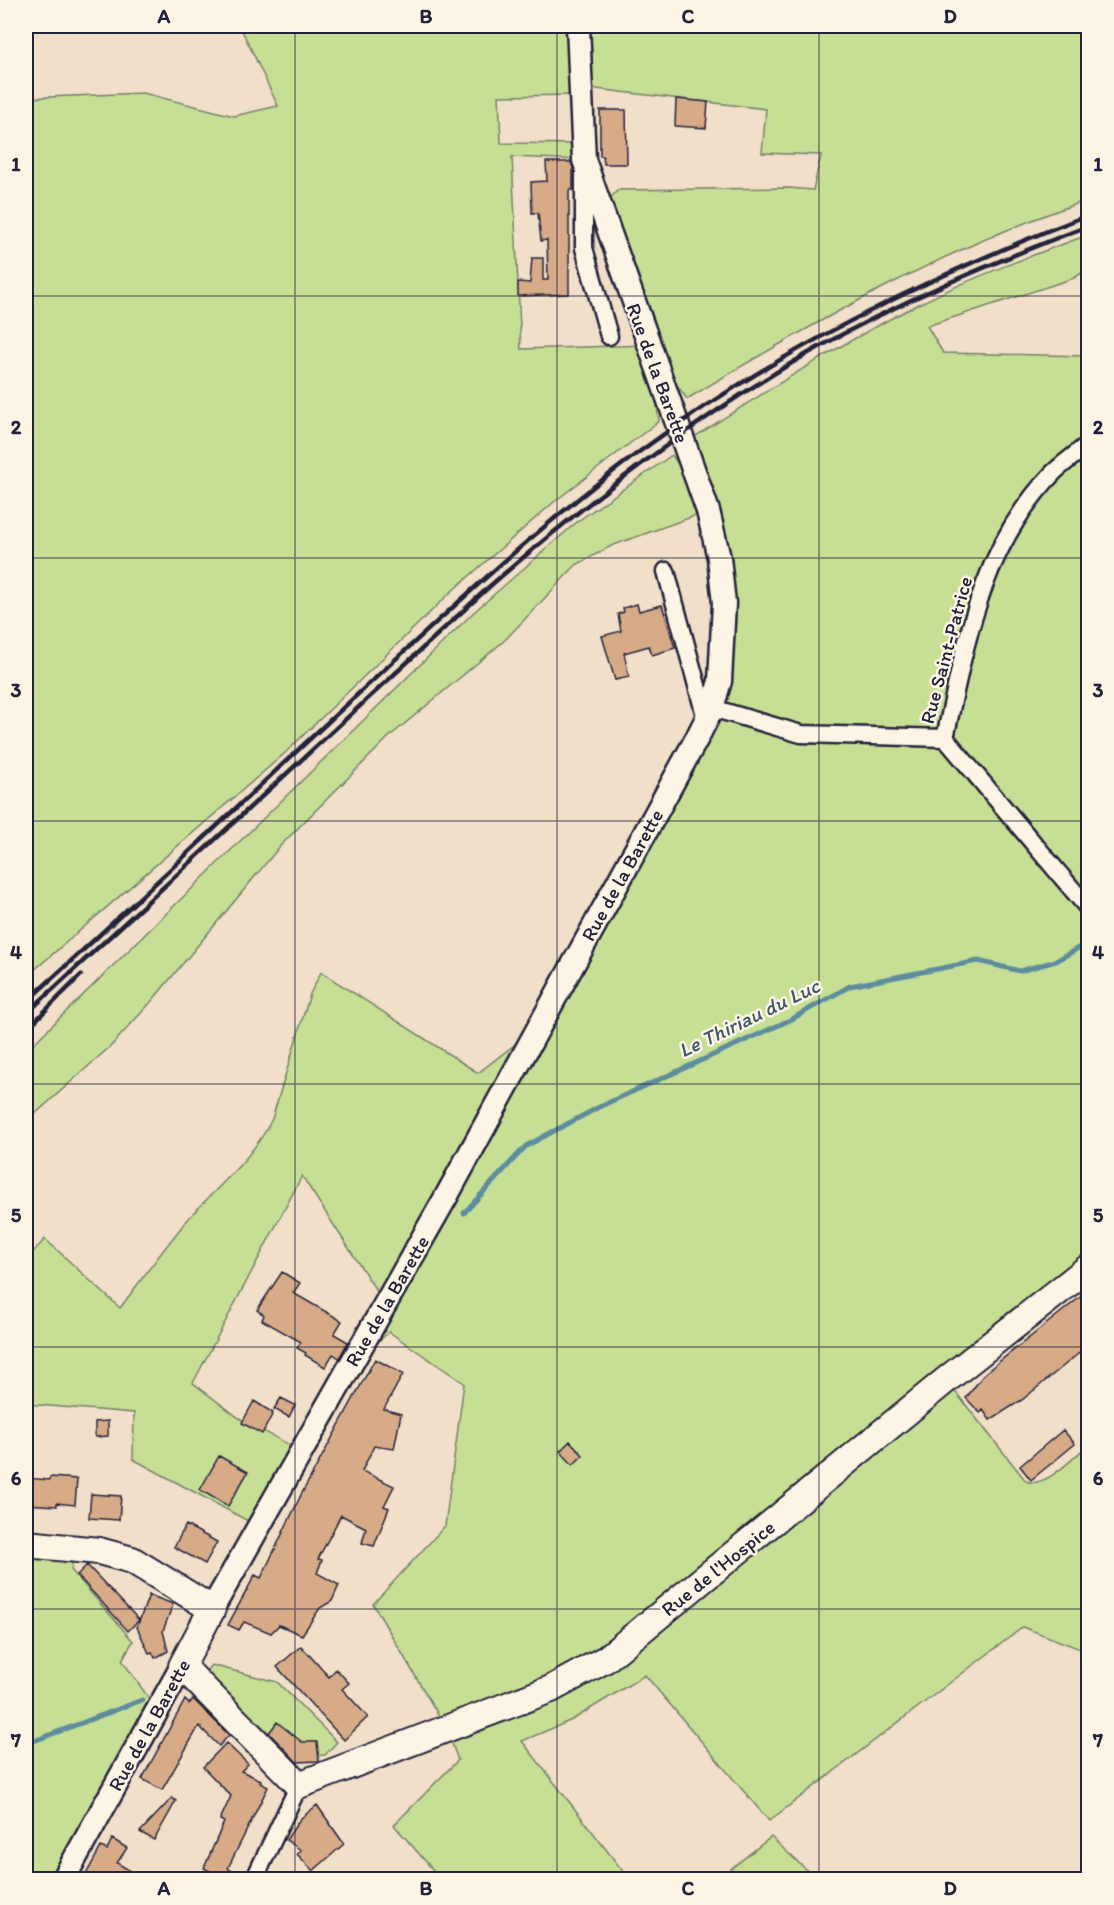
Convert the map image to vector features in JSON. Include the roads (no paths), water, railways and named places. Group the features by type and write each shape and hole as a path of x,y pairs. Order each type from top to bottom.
{"main road":[{"name":"Rue de l'Hospice","path":"298,1785 551,1689 606,1659 946,1380 1089,1268"},
{"path":"26,1544 99,1551 132,1560 212,1609"},
{"name":"Rue de la Barette","path":"182,1666 212,1609"},
{"path":"182,1666 298,1785"}],"street":[{"name":"Rue de la Barette","path":"212,1609 446,1197 709,713 720,681 724,603 713,529 584,160 578,26"},
{"path":"584,160 584,248 609,336"},
{"name":"Rue Saint-Patrice","path":"709,713 801,734 945,738 972,623 985,579 1000,546 1018,516 1054,472 1089,444"},
{"path":"666,571 709,713"},
{"path":"945,738 1089,908"},
{"name":"Rue de la Barette","path":"63,1880 182,1666"},
{"path":"254,1880 298,1785"}],"waterway":[{"name":"Le Thiriau du Luc","path":"464,1213 526,1146 601,1106 790,1020 850,986 978,961 1020,971 1056,961 1085,944"},
{"name":"Le Thiriau du Luc","path":"26,1744 142,1700"}],"railway":[{"path":"26,1002 478,585 573,503 639,452 746,380 856,318 970,264 1088,215"},
{"path":"26,1014 490,586 528,553 645,461 769,377 845,333 948,283 1088,226"},
{"path":"26,1030 81,975"}]}
